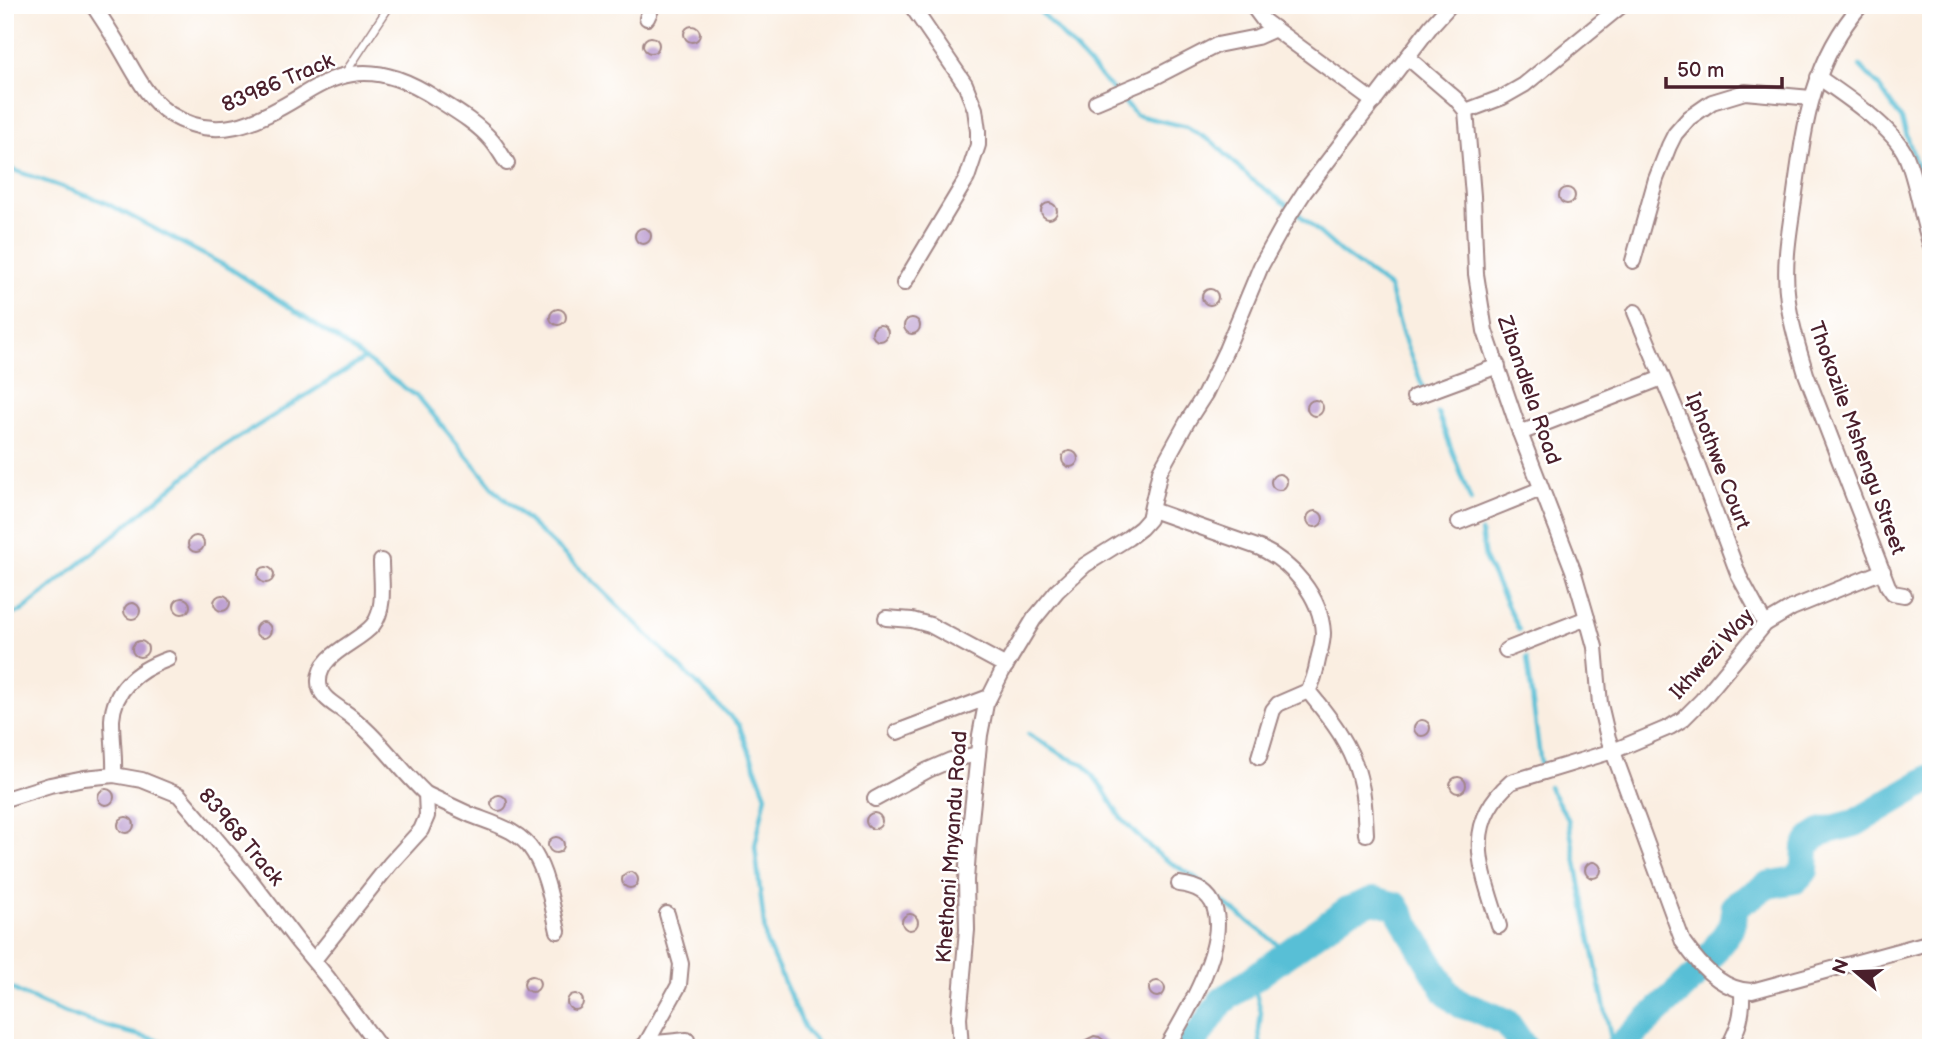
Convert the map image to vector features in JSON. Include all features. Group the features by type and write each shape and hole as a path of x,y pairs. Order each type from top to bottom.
{"street":[{"name":"83986 Track","path":"93,5 142,86 160,106 192,125 223,130 240,126 344,75 384,75 421,90 463,116 492,141 507,163"},
{"path":"904,283 967,178 978,145 975,109 965,85 911,5"},
{"path":"1252,5 1264,21 1374,102"},
{"path":"1259,757 1273,710 1308,691 1314,676 1323,632 1316,606 1304,584 1276,555 1152,510 1156,482 1187,422 1205,394 1261,266 1280,230 1305,191 1450,5"},
{"path":"1407,57 1456,99 1466,111 1503,97 1524,85 1622,5"},
{"name":"Thokozile Mshengu Street","path":"1861,5 1836,40 1811,98 1789,236 1786,273 1788,302 1806,374 1888,586 1893,593 1904,596"},
{"path":"1096,102 1153,78 1217,46 1257,37 1275,29"},
{"path":"1818,77 1882,126 1903,149 1927,220 1931,246"},
{"path":"1633,261 1656,179 1675,134 1689,118 1712,102 1745,92 1811,98"},
{"name":"Zibandlela Road","path":"1466,111 1479,299 1485,331 1520,433 1573,570 1595,648 1603,722 1683,942 1696,961 1708,971 1729,986 1742,991"},
{"name":"Iphothwe Court","path":"1635,312 1740,576 1765,624"},
{"path":"1414,397 1498,366"},
{"path":"1520,433 1662,378"},
{"path":"1459,522 1541,489"},
{"name":"Khethani Mnyandu Road","path":"961,1048 959,1018 967,930 966,880 983,714 989,697 1044,605 1084,565 1142,528 1152,510"},
{"path":"381,562 380,608 373,625 332,655 321,671 318,684 325,699 351,716 426,794 518,834 535,854 558,931"},
{"name":"Ikhwezi Way","path":"1613,751 1683,719 1765,624 1792,608 1883,571"},
{"path":"886,618 912,620 930,625 1006,666"},
{"path":"1506,650 1587,618"},
{"path":"114,775 112,718 117,701 124,686 135,675 168,659"},
{"path":"1308,691 1334,723 1349,751 1361,784 1366,834"},
{"path":"897,732 989,697"},
{"path":"1499,926 1479,858 1478,841 1490,808 1502,789 1511,782 1613,751"},
{"path":"875,799 928,770 951,760 978,754"},
{"name":"83968 Track","path":"5,799 73,780 114,775 142,780 179,794 314,960 380,1048"},
{"path":"314,960 390,864 421,830 427,816 426,794"},
{"path":"1166,1048 1196,996 1211,957 1217,930 1215,908 1209,897 1201,889 1179,884"},
{"path":"643,1046 680,985 681,964 667,914"},
{"path":"1728,1048 1743,1010 1742,991 1763,989 1931,942"},
{"path":"643,1046 687,1040"}],"lane":[{"path":"344,75 390,5"}],"building":[{"path":"692,26 700,34 692,42 684,34"},
{"path":"651,37 659,45 651,53 643,45"},
{"path":"1567,188 1575,196 1567,204 1559,196"},
{"path":"1049,203 1057,211 1049,219 1041,211"},
{"path":"643,228 651,236 643,244 635,236"},
{"path":"1210,289 1218,297 1210,305 1202,297"},
{"path":"558,309 566,317 558,325 550,317"},
{"path":"912,318 920,326 912,334 904,326"},
{"path":"880,325 888,333 880,341 872,333"},
{"path":"1315,400 1323,408 1315,416 1307,408"},
{"path":"1070,451 1078,459 1070,467 1062,459"},
{"path":"1279,474 1287,482 1279,490 1271,482"},
{"path":"1315,511 1323,519 1315,527 1307,519"},
{"path":"196,536 204,544 196,552 188,544"},
{"path":"266,567 274,575 266,583 258,575"},
{"path":"222,595 230,603 222,611 214,603"},
{"path":"182,598 190,606 182,614 174,606"},
{"path":"132,603 140,611 132,619 124,611"},
{"path":"263,622 271,630 263,638 255,630"},
{"path":"140,641 148,649 140,657 132,649"},
{"path":"1422,720 1430,728 1422,736 1414,728"},
{"path":"1458,777 1466,785 1458,793 1450,785"},
{"path":"106,789 114,797 106,805 98,797"},
{"path":"499,795 507,803 499,811 491,803"},
{"path":"874,813 882,821 874,829 866,821"},
{"path":"126,817 134,825 126,833 118,825"},
{"path":"556,837 564,845 556,853 548,845"},
{"path":"1593,862 1601,870 1593,878 1585,870"},
{"path":"630,872 638,880 630,888 622,880"},
{"path":"910,914 918,922 910,930 902,922"},
{"path":"532,976 540,984 532,992 524,984"},
{"path":"1157,981 1165,989 1157,997 1149,989"},
{"path":"575,994 583,1002 575,1010 567,1002"},
{"path":"1094,1036 1115,1048 1070,1048"}],"waterway":[{"path":"1034,5 1136,115 1187,127 1214,143 1251,179 1293,209 1342,253 1389,287 1403,336 1423,387"},
{"path":"1860,66 1878,85 1902,120 1930,208"},
{"path":"5,167 102,201 231,269 340,341 420,399 497,492 597,585 739,725 766,795 755,846 766,942 807,1033 821,1048"},
{"path":"5,617 22,611 214,453 364,359"},
{"path":"1438,413 1471,501"},
{"path":"1481,532 1485,559 1519,630"},
{"path":"1527,658 1541,765"},
{"path":"1028,734 1068,758 1084,764 1120,817 1144,842 1163,858 1196,878 1215,896 1288,952"},
{"path":"1709,958 1732,926 1735,906 1768,885 1795,880 1805,870 1806,847 1812,838 1821,832 1855,823 1931,778"},
{"path":"1549,787 1568,819 1613,1048"},
{"path":"1189,1048 1222,1001 1348,910 1374,900 1396,906 1447,993 1462,1005 1506,1022 1524,1048"},
{"path":"1618,1048 1694,977"},
{"path":"1252,978 1261,1012 1261,1048"},
{"path":"5,985 71,1015 188,1048"}]}
